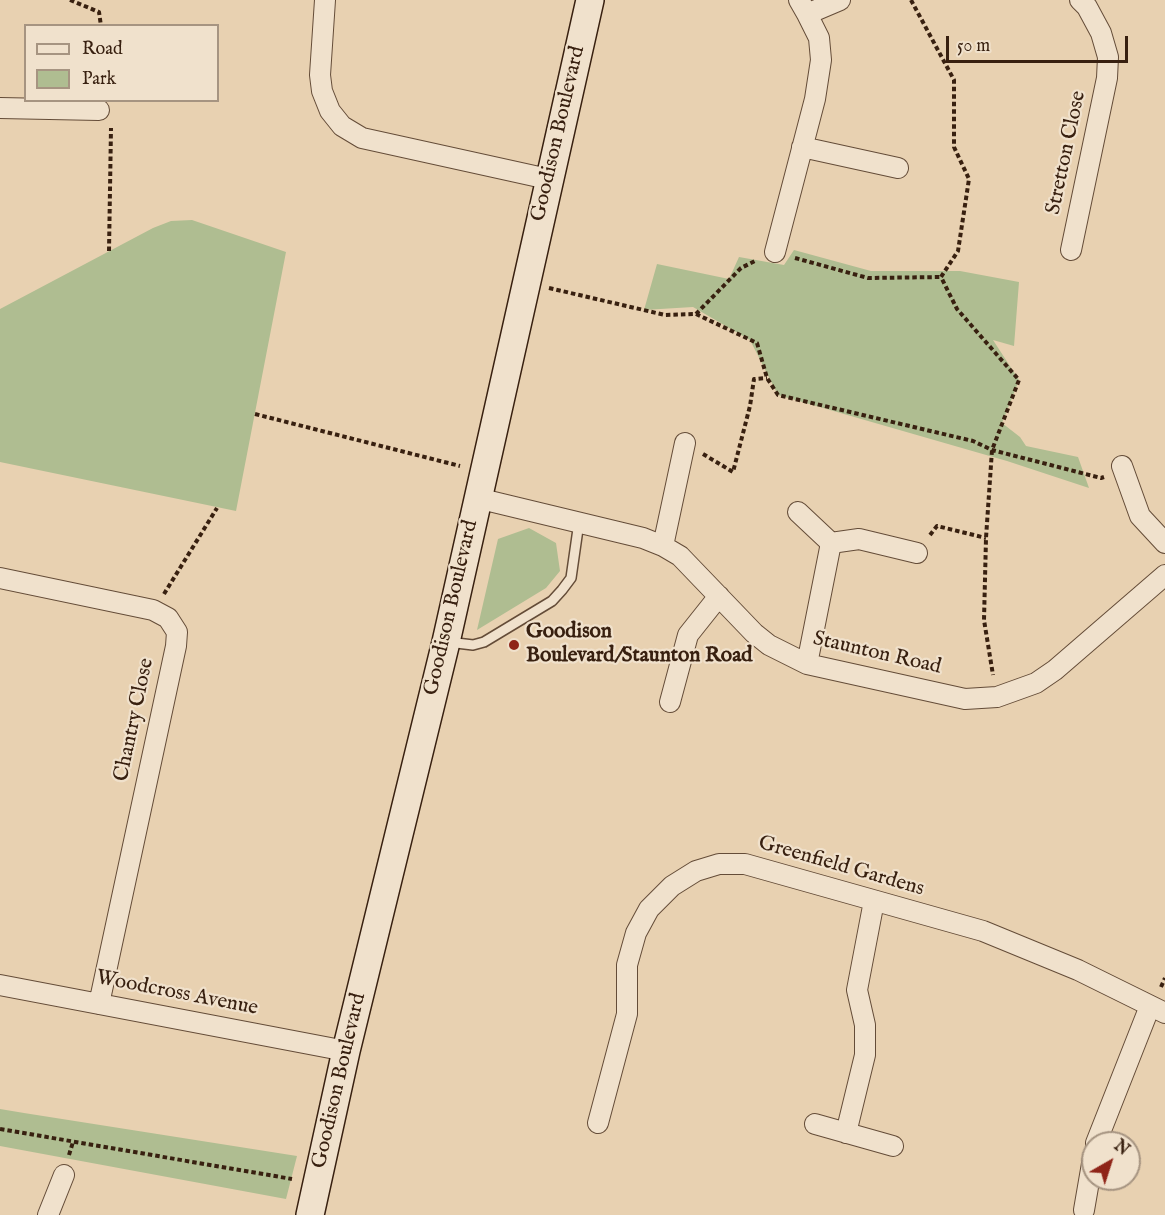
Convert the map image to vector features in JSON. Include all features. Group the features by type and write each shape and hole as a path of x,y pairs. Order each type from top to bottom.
{"street":[{"path":"325,0 320,75 322,91 330,111 342,126 362,138 548,179"},
{"name":"Goodison Boulevard","path":"310,1215 346,1050 446,642 548,179 590,0"},
{"path":"775,252 815,99 821,60 819,38 803,7 840,0"},
{"name":"Stretton Close","path":"1071,250 1107,78 1108,57 1101,33 1087,7 1080,0"},
{"path":"0,108 105,116"},
{"path":"802,147 898,168"},
{"path":"663,546 685,443"},
{"path":"1122,466 1140,516 1165,543"},
{"name":"Staunton Road","path":"477,498 643,538 663,546 680,556 754,633 769,645 807,664 965,699 997,697 1036,683 1055,670 1165,575"},
{"path":"798,512 831,543"},
{"path":"831,543 860,539 916,553"},
{"path":"807,664 831,543"},
{"name":"Chantry Close","path":"0,578 153,610 168,618 177,632 176,646 99,1004"},
{"path":"670,702 688,635 719,596"},
{"name":"Greenfield Gardens","path":"598,1123 627,1014 627,966 636,933 649,909 672,886 696,871 719,864 745,864 983,931 1078,970 1158,1010"},
{"path":"846,1133 865,1055 865,1025 857,990 874,901"},
{"name":"Woodcross Avenue","path":"0,985 346,1050"},
{"path":"1102,1131 1158,1010"},
{"path":"815,1124 893,1146"},
{"path":"48,1215 64,1175"},
{"path":"1084,1210 1087,1191"}],"lane":[{"path":"446,642 473,645 484,642 552,601 570,578 579,522"}],"path":[{"path":"70,0 99,12 101,24"},
{"path":"911,0 954,80 954,147 969,179 958,251 941,277"},
{"path":"105,116 109,251"},
{"path":"696,314 741,268 775,252 868,278 941,277"},
{"path":"941,277 957,309 1019,380 992,450 986,538 984,620 997,697"},
{"path":"525,282 665,315 696,314 757,343 767,378 778,395 973,441 992,450 1101,478 1122,466"},
{"path":"685,443 733,472 750,406 754,379 767,378"},
{"path":"255,414 483,472"},
{"path":"153,610 217,508"},
{"path":"916,553 937,526 986,538"},
{"path":"0,1129 317,1184"}],"green space":[{"path":"192,220 286,252 236,511 0,462 0,309 153,228 171,221"},
{"path":"794,250 871,271 960,271 1019,282 1014,346 993,340 1019,380 1002,423 1020,437 1026,446 1078,457 1089,488 1007,461 778,395 750,340 693,307 644,310 657,264 729,279 739,257 784,265"},
{"path":"529,528 556,543 560,571 546,588 477,630 498,539"},
{"path":"0,1109 297,1156 286,1199 0,1146"}],"place":[{"name":"Goodison Boulevard/Staunton Road","path":"514,645"}]}
